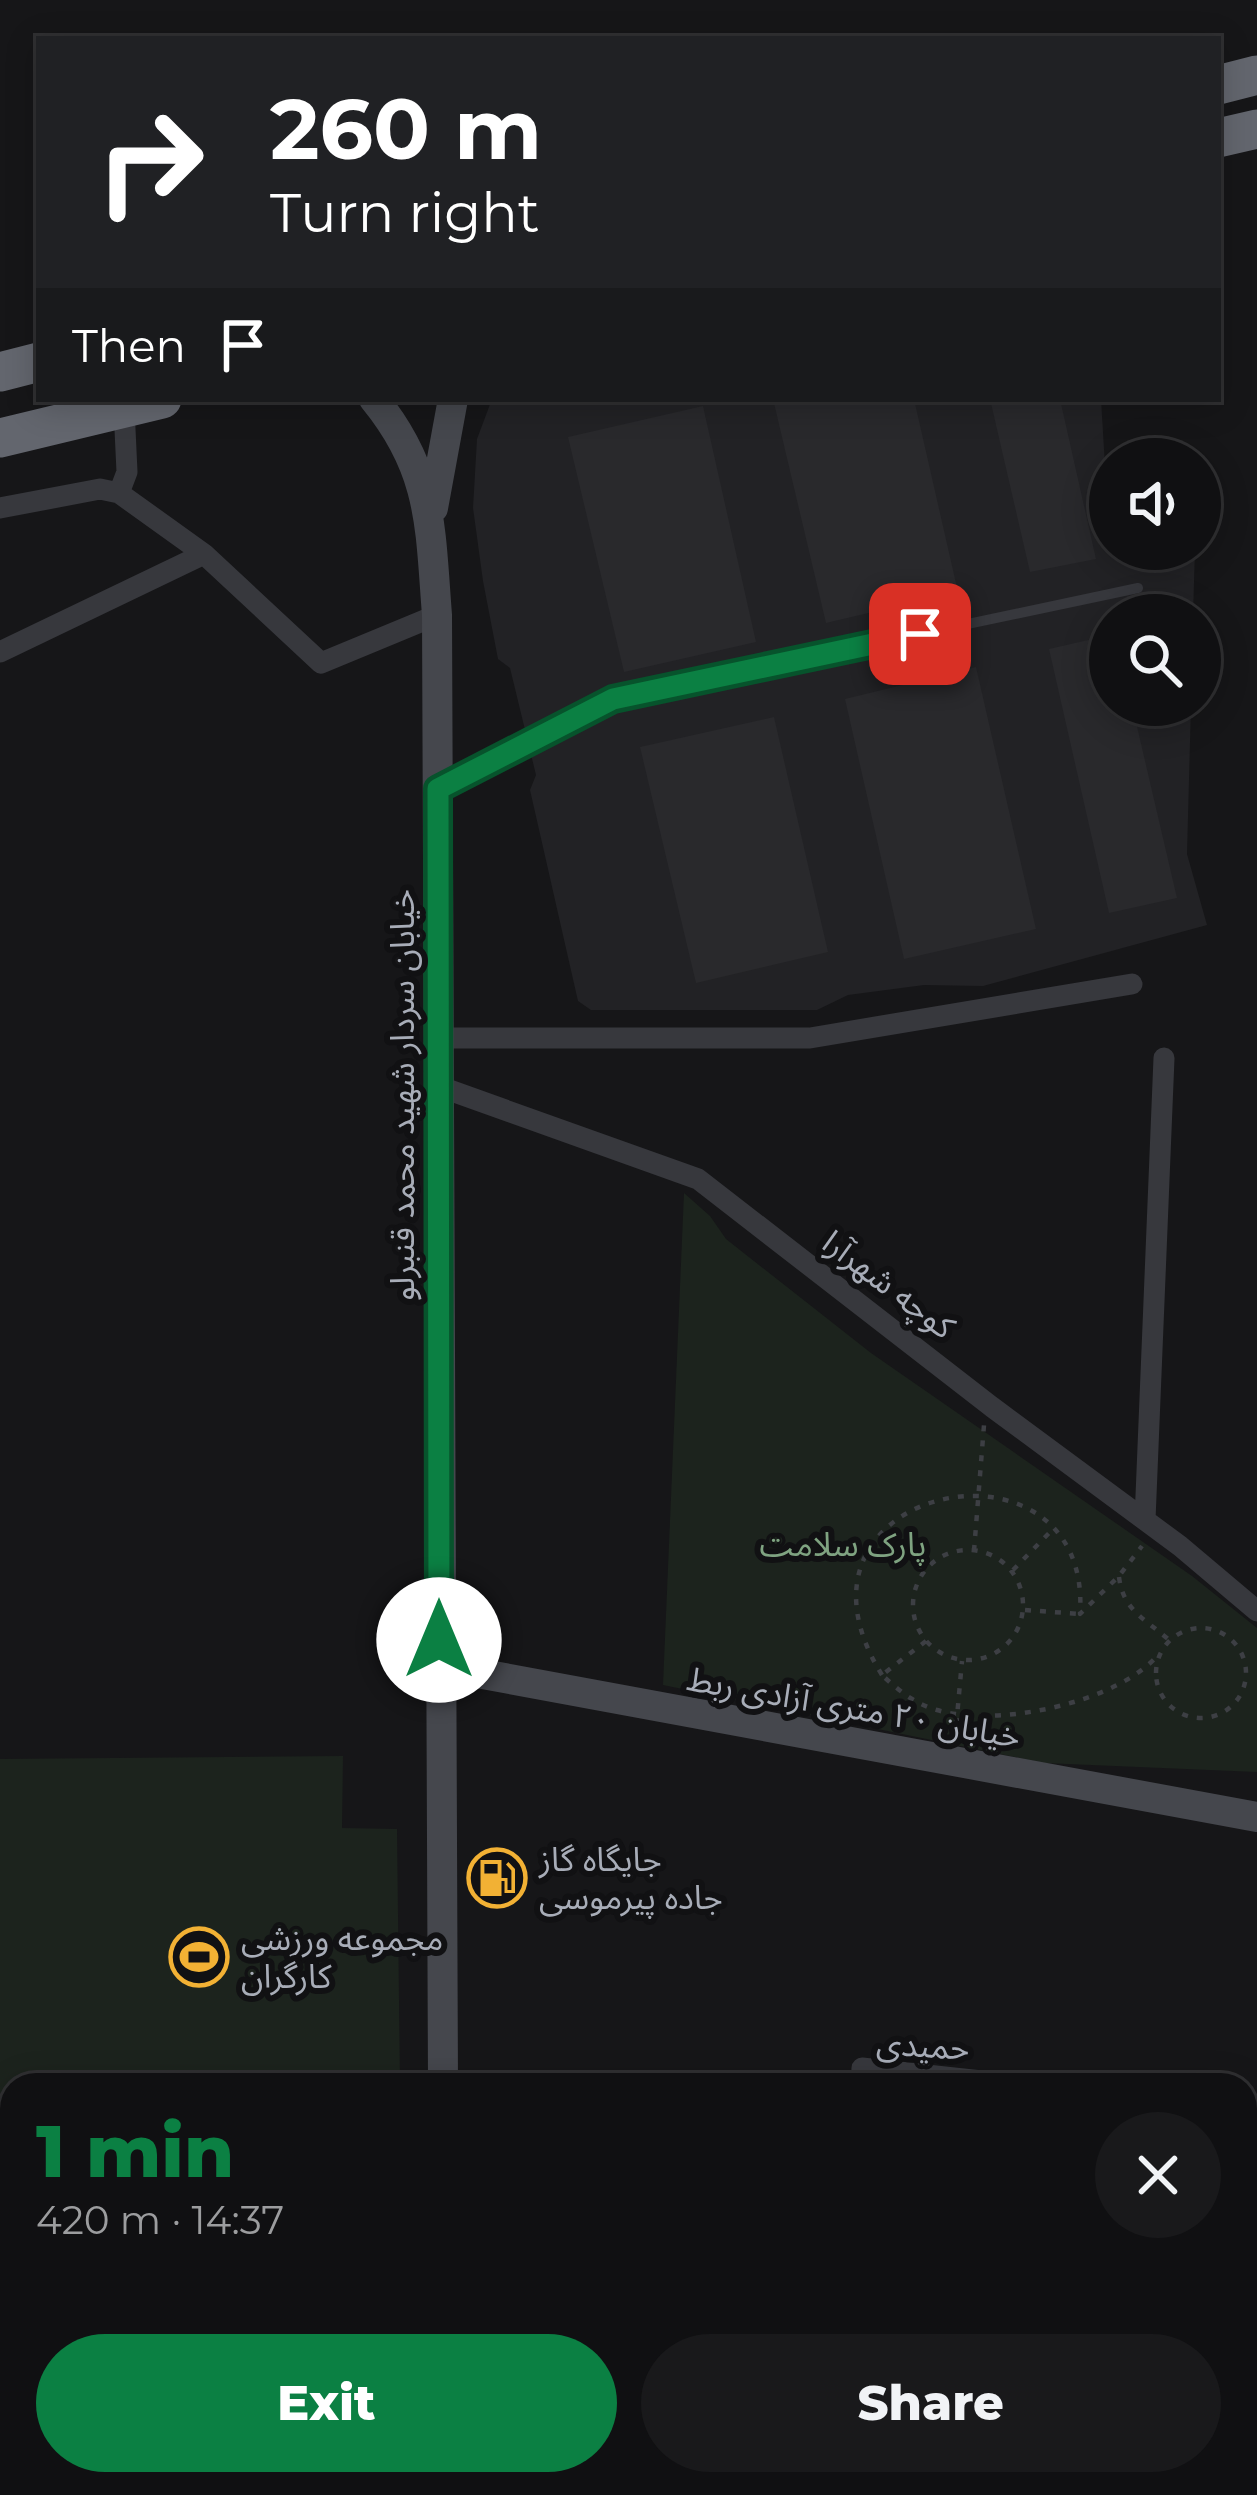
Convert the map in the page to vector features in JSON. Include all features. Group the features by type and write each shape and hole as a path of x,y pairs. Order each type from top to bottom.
{"highway":[{"path":"1221,84 1257,75"},
{"path":"1221,137 1257,129"},
{"path":"0,372 36,363"},
{"path":"0,438 143,403"}],"main road":[{"path":"376,402 415,459 429,525"},
{"path":"429,525 452,402"},
{"name":"خیابان سردار شهید محمد قنبرلو","path":"429,525 437,616 443,2073"},
{"name":"خیابان ۲۰ متری آزادی ربط","path":"439,1666 1257,1817"}],"street":[{"path":"119,493 143,403"},
{"path":"0,508 100,489 119,493 204,554 321,663 437,616"},
{"path":"0,652 204,554"},
{"path":"438,1038 810,1038 1132,984"},
{"path":"1150,1524 1164,1058"},
{"name":"کوچه شهرآرا","path":"438,1086 698,1179 1257,1611"},
{"name":"حمیدی","path":"862,2073 862,2068 908,2073"}],"lane":[{"path":"438,789 613,699 1138,588"}],"path":[{"path":"974,1551 986,1402"},
{"path":"1080,1614 1073,1566 1053,1529 1017,1504 979,1495 937,1498 899,1516 885,1528 862,1569 861,1635 882,1675 914,1700 957,1714 1009,1715 1057,1707 1145,1670 1168,1640 1185,1632 1224,1633 1239,1646 1245,1662 1242,1695 1214,1717 1198,1720 1181,1714 1167,1705 1158,1689 1157,1656"},
{"path":"1023,1610 1080,1614 1119,1576 1150,1524"},
{"path":"1013,1570 1053,1529"},
{"path":"974,1551 1013,1570 1022,1589 1023,1610 1016,1633 999,1649 962,1661 935,1651 912,1610 914,1588 929,1564 950,1552 974,1551"},
{"path":"1119,1576 1120,1591 1135,1616 1168,1640"},
{"path":"882,1675 926,1640"},
{"path":"952,1762 962,1661"}],"shaded area":[{"path":"491,402 1101,402 1103,438 1089,438 1089,570 1194,570 1194,594 1089,594 1089,726 1190,726 1187,854 1207,925 983,986 924,985 848,995 817,1010 591,1010 578,1001 530,790 536,775 510,668 498,659 473,508 477,439"}],"green space":[{"name":"پارک سلامت","path":"684,1193 710,1216 726,1239 871,1353 1192,1576 1257,1628 1257,1772 1044,1763 663,1685"},
{"name":"مجموعه ورزشی کارگران","path":"343,1756 342,1828 397,1829 400,2073 0,2073 0,1759"}],"building":[{"path":"774,402 915,402 958,592 826,623"},
{"path":"991,402 1061,402 1089,528 1089,560 1030,572"},
{"path":"703,406 756,642 624,672 568,437"},
{"path":"1089,640 1089,726 1137,726 1177,898 1109,913 1049,649"},
{"path":"976,667 1036,929 904,959 845,699"},
{"path":"774,717 828,952 696,983 640,747"}],"place":[{"name":"جایگاه گاز جاده پیرموسی","path":"497,1878"},
{"name":"مجموعه ورزشی کارگران","path":"199,1957"}],"route":[{"path":"439,1640 438,789 613,699 920,634"}]}
